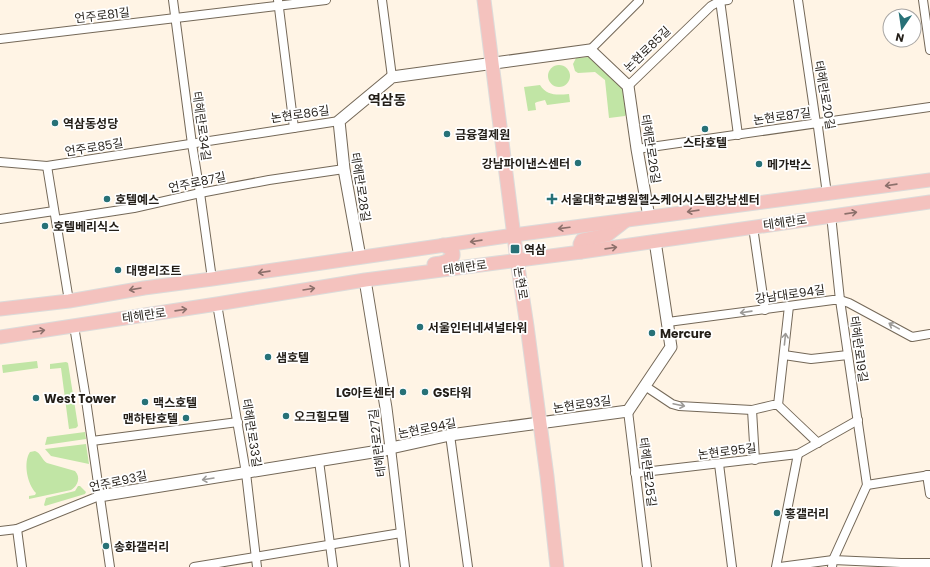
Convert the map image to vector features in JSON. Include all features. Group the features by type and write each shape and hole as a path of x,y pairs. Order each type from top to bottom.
{"main road":[{"name":"논현로","path":"484,0 517,260 540,423 557,567"},
{"name":"테헤란로","path":"0,309 69,301 144,288 514,235 930,180"},
{"name":"테헤란로","path":"0,338 365,280 581,252 830,215 930,202"},
{"path":"581,252 580,244 582,240 608,235 624,221"},
{"path":"399,276 404,270 443,263 450,260 453,256 453,252 451,249 443,245"}],"street":[{"name":"테헤란로34길","path":"172,0 212,279"},
{"name":"언주로81길","path":"0,39 175,18 278,3 326,0"},
{"path":"382,0 392,77 590,50 639,0"},
{"path":"723,0 738,135"},
{"name":"논현로85길","path":"590,50 628,86 711,6 723,0"},
{"name":"테헤란로20길","path":"798,0 827,194"},
{"path":"924,0 930,50"},
{"path":"278,3 294,128"},
{"name":"논현로86길","path":"192,144 339,121 392,77"},
{"name":"테헤란로26길","path":"628,86 649,217"},
{"name":"논현로87길","path":"637,149 930,107"},
{"name":"테헤란로28길","path":"339,121 344,169 360,257"},
{"name":"언주로85길","path":"0,162 46,166 192,144"},
{"path":"46,166 69,301"},
{"name":"언주로87길","path":"56,220 134,208 200,193 269,180 344,169"},
{"path":"0,219 54,211"},
{"name":"테헤란로19길","path":"830,215 840,300 867,485"},
{"path":"753,227 764,310"},
{"path":"628,411 671,347 655,241"},
{"name":"테헤란로27길","path":"365,280 385,401 405,567"},
{"name":"강남대로94길","path":"668,322 840,300 864,310 912,337 930,334"},
{"name":"테헤란로33길","path":"218,304 246,473 257,567"},
{"path":"778,405 789,306"},
{"path":"74,326 110,567"},
{"path":"784,355 811,359 848,355"},
{"path":"645,386 672,404 680,406 752,410 778,405 818,443"},
{"path":"752,410 755,460"},
{"name":"논현로93길","path":"540,423 628,411"},
{"name":"테헤란로25길","path":"628,411 648,567"},
{"name":"논현로95길","path":"635,473 798,454 858,420"},
{"path":"92,441 238,422"},
{"name":"논현로94길","path":"246,473 385,450 450,435 540,423"},
{"path":"450,435 468,567"},
{"path":"776,567 798,454"},
{"path":"319,461 333,567"},
{"path":"719,464 732,567"},
{"name":"언주로93길","path":"0,531 17,529 99,496 246,473"},
{"path":"832,563 867,485 929,475 930,494"},
{"path":"17,529 22,567"},
{"path":"194,567 401,533"},
{"path":"780,567 832,563 930,563"}],"green space":[{"path":"576,58 592,58 623,87 627,113 625,116 609,118 605,80 595,72 578,73 575,71 573,64"},
{"path":"559,65 567,68 570,76 567,84 559,87 551,84 548,76 551,68"},
{"path":"540,85 549,93 569,94 570,102 547,105 545,100 535,103 536,110 528,111 524,87"},
{"path":"37,361 38,368 3,373 2,365"},
{"path":"68,363 78,426 76,428 69,429 61,368 50,369 50,364"},
{"path":"85,432 86,439 45,445 47,437"},
{"path":"86,444 89,464 51,456 45,449"},
{"path":"35,451 39,453 47,463 75,471 78,476 78,481 75,486 71,490 29,499 29,496 35,495 36,493 28,479 26,467 30,452"},
{"path":"78,486 86,492 85,494 45,506 44,505 46,498 75,491"}],"place":[{"name":"역삼동성당","path":"55,123"},
{"name":"스타호텔","path":"705,129"},
{"name":"금융결제원","path":"447,134"},
{"name":"강남파이낸스센터","path":"578,163"},
{"name":"메가박스","path":"759,164"},
{"name":"호텔예스","path":"107,199"},
{"name":"서울대학교병원헬스케어시스템강남센터","path":"552,199"},
{"name":"호텔베리식스","path":"45,226"},
{"name":"역삼","path":"515,249"},
{"name":"대명리조트","path":"118,270"},
{"name":"서울인터네셔널타워","path":"420,327"},
{"name":"Mercure","path":"652,333"},
{"name":"샘호텔","path":"268,357"},
{"name":"LG아트센터","path":"403,392"},
{"name":"GS타워","path":"425,392"},
{"name":"West Tower","path":"36,398"},
{"name":"맥스호텔","path":"145,402"},
{"name":"오크힐모텔","path":"286,416"},
{"name":"맨하탄호텔","path":"186,418"},
{"name":"홍갤러리","path":"777,513"},
{"name":"송화갤러리","path":"106,546"}],"district":[{"name":"역삼동","path":"387,100"}]}
